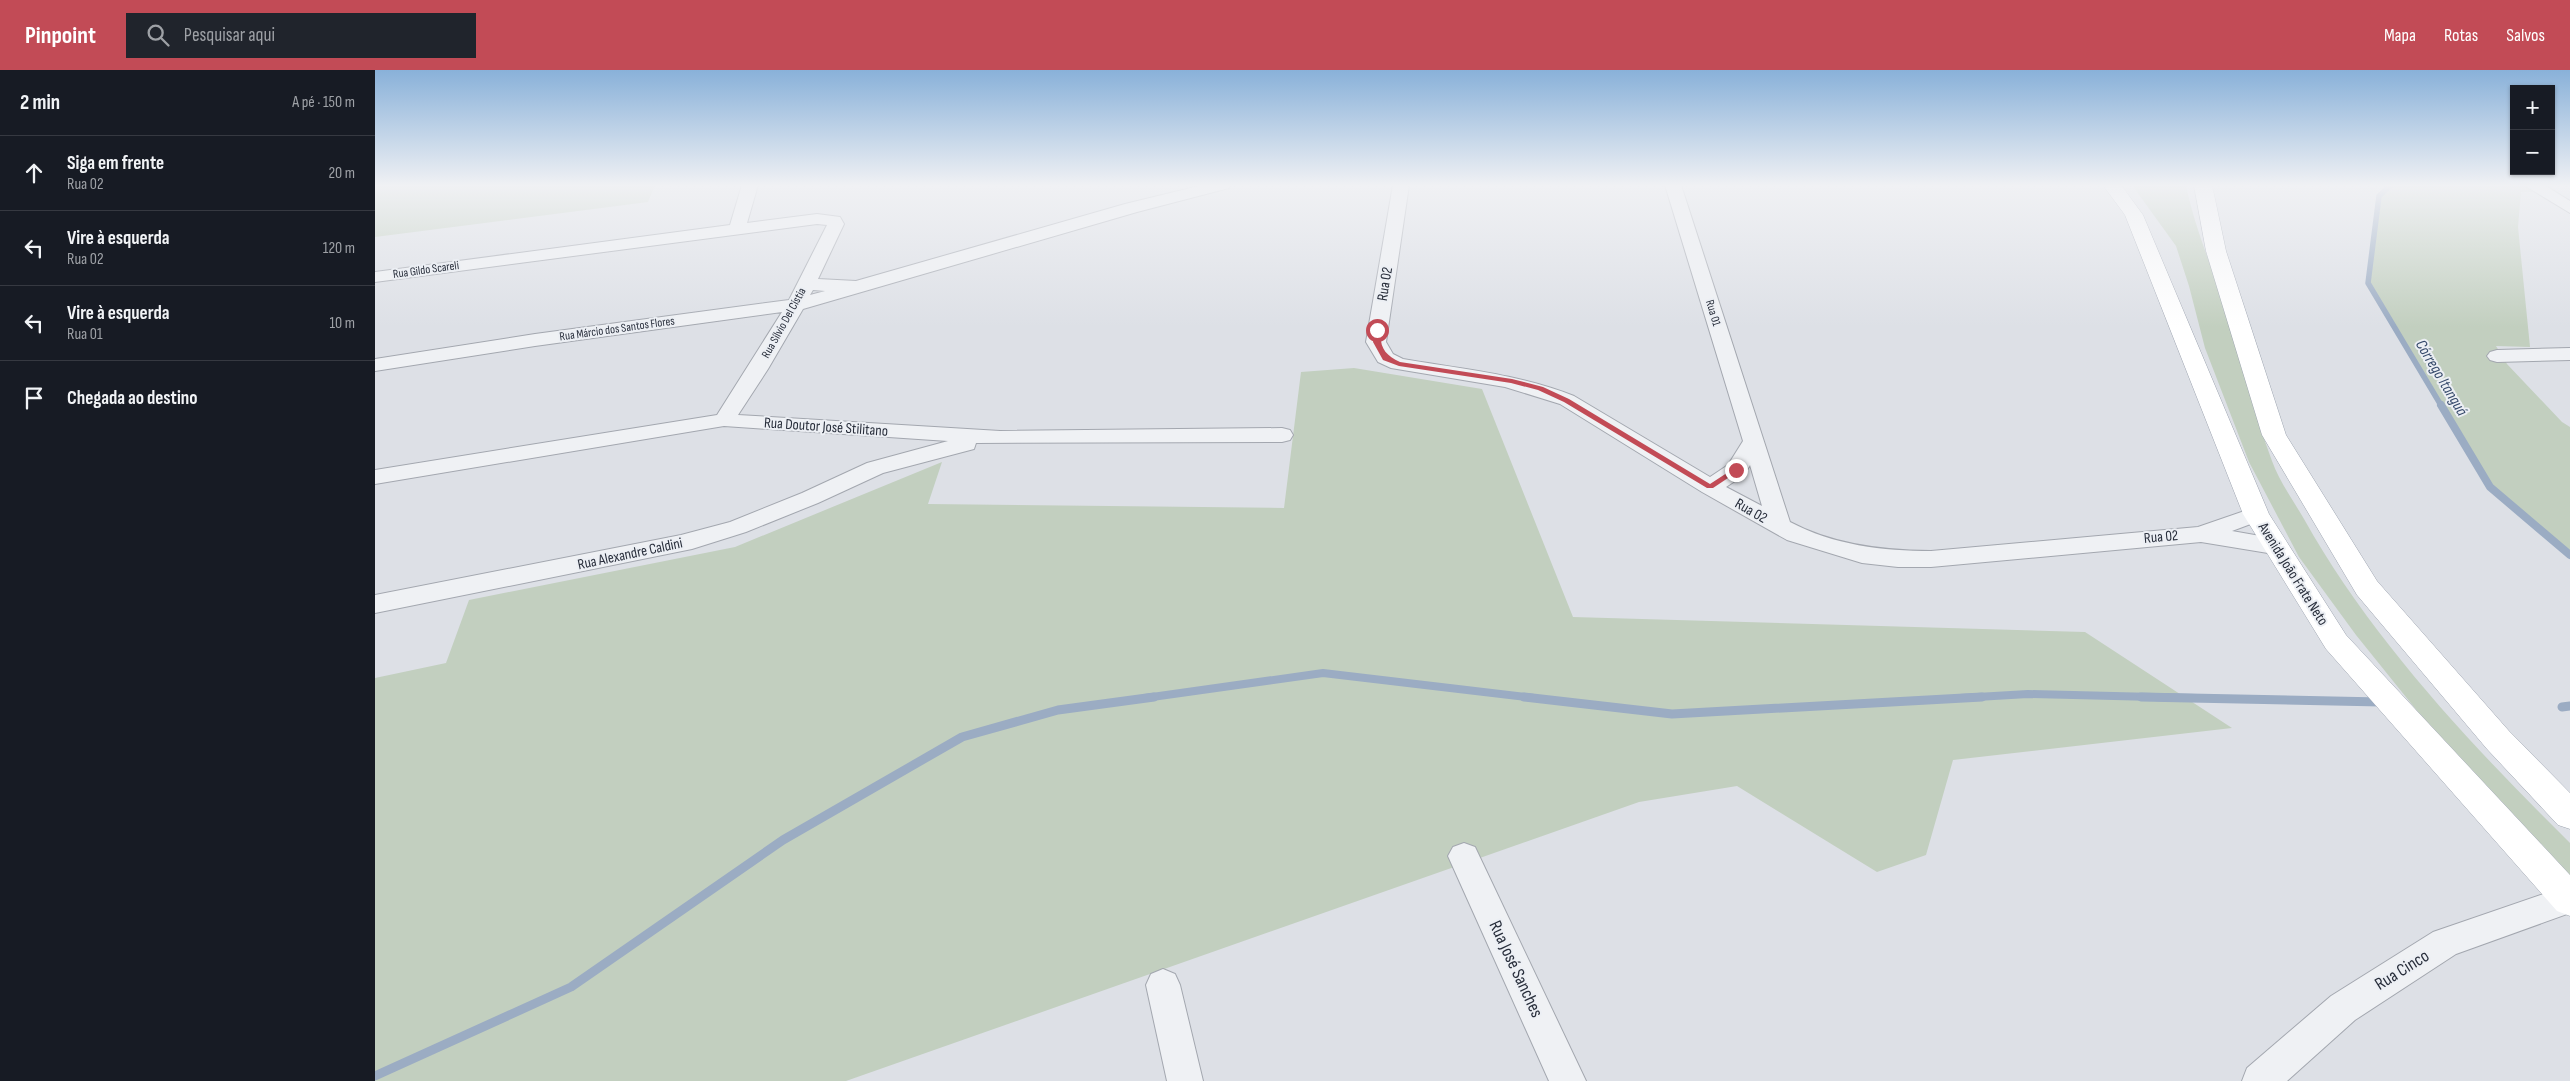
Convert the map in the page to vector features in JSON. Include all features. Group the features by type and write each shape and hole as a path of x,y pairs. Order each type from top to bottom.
{"main road":[{"name":"Avenida João Frate Neto","path":"2141,232 2256,514 2274,546 2336,642 2569,900"},
{"path":"2212,232 2236,320 2274,435 2367,588 2498,740 2570,815"}],"street":[{"name":"Rua Gildo Scareli","path":"375,277 713,232"},
{"name":"Rua Sílvio Del Cístia","path":"724,420 758,369 795,305 832,232"},
{"name":"Rua Márcio dos Santos Flores","path":"375,365 535,340 795,305 1047,232"},
{"name":"Rua 02","path":"1393,232 1376,342 1385,358 1408,366 1512,381 1541,389 1567,400 1780,528 1829,547 1862,555 1898,559 1931,559 2201,534 2274,546"},
{"name":"Rua 01","path":"1688,232 1780,528"},
{"name":"Rua Márcio dos Santos Flores","path":"806,284 857,287"},
{"path":"2497,356 2570,354"},
{"name":"Rua Doutor José Stilitano","path":"375,477 724,420 1001,438 1282,435"},
{"path":"875,468 880,430"},
{"name":"Rua Alexandre Caldini","path":"375,604 683,543 738,527 810,498 875,468 937,450 1001,438"},
{"path":"1710,487 1736,470 1753,441"},
{"name":"Rua 02","path":"2201,534 2256,514"},
{"name":"Rua José Sanches","path":"1464,856 1568,1081"},
{"name":"Rua Cinco","path":"2259,1081 2343,1008 2445,943 2569,900"},
{"path":"1163,985 1185,1081"}],"green space":[{"path":"375,232 413,232 375,237"},
{"path":"2166,232 2199,232 2234,333 2254,406 2275,468 2282,483 2331,563 2360,607 2426,690 2497,769 2570,843 2570,875 2418,712 2356,635 2299,557 2249,462 2205,348 2189,286 2176,246"},
{"path":"2374,232 2519,232 2530,347 2496,346 2507,364 2562,422 2570,427 2570,555 2490,487 2368,283"},
{"path":"1354,368 1482,389 1573,617 2085,632 2232,728 1953,760 1926,855 1877,872 1737,786 1639,802 846,1081 375,1081 375,678 446,663 469,600 735,547 942,462 928,504 1284,508 1301,372"}],"waterway":[{"name":"Córrego Itanguá","path":"2374,232 2368,283 2442,407"},
{"name":"Córrego Itanguá","path":"2441,405 2490,487 2570,555"},
{"path":"1145,698 1323,673 1534,698"},
{"path":"1960,698 2028,694 2196,698"},
{"path":"375,1076 571,987 783,840 962,737 1058,710 1154,697"},
{"path":"1524,697 1672,714 1982,697"},
{"path":"2141,697 2381,702"},
{"path":"2562,707 2570,706"}],"route":[{"path":"1377,330 1376,342 1379,351 1385,358 1399,364 1417,368 1512,381 1541,389 1567,400 1710,487 1736,470"}]}
